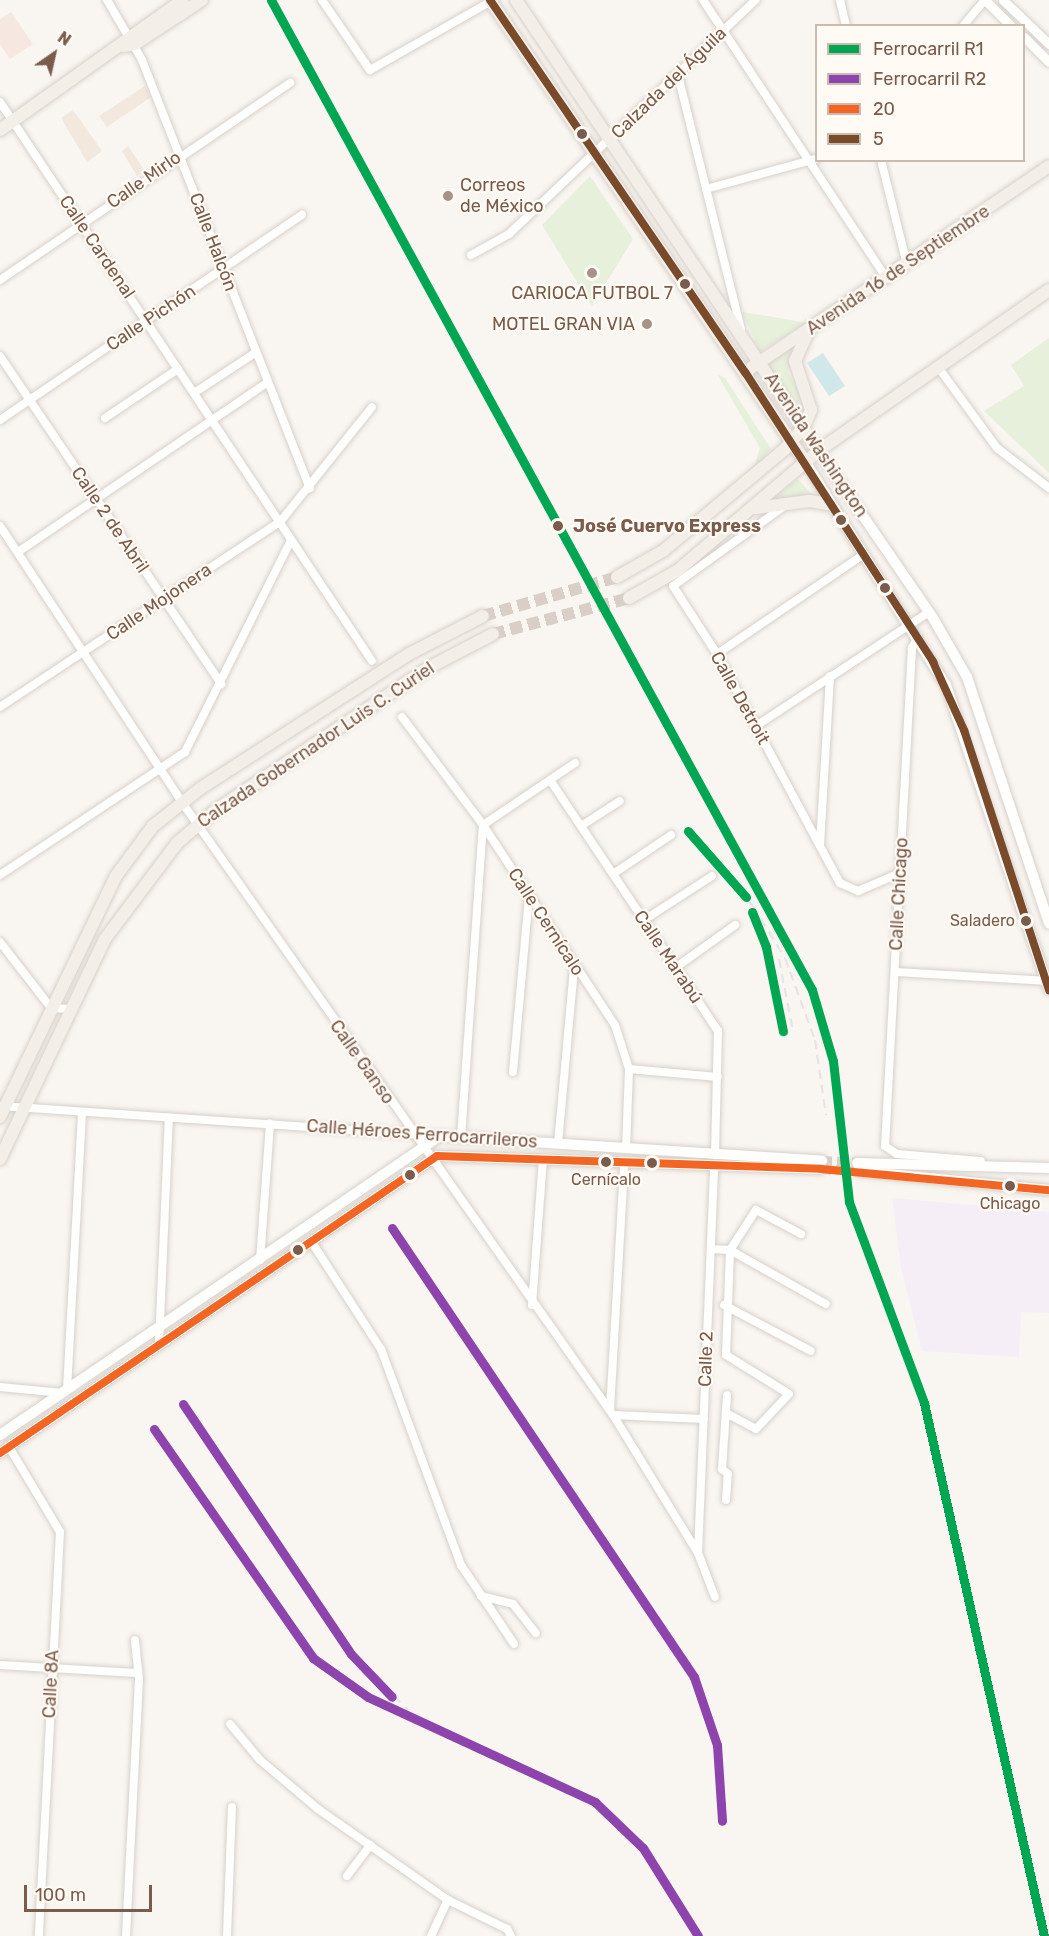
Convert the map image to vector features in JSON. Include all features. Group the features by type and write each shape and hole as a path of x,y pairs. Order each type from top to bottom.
{"main road":[{"path":"0,130 129,42 183,0"},
{"path":"129,42 202,0"},
{"name":"Avenida Washington","path":"492,0 595,155 745,372 918,637 958,714 1048,984"},
{"name":"Avenida Washington","path":"516,0 929,612 982,714 1049,924"},
{"name":"Avenida 16 de Septiembre","path":"745,372 908,265 1049,166"},
{"path":"629,598 677,571 754,509 819,452 1049,290"},
{"path":"617,577 663,551 791,442 803,428 811,410 795,361 808,331"},
{"path":"754,509 792,502 832,505"},
{"name":"Calzada Gobernador Luis C. Curiel","path":"1,1110 116,876 153,826 181,801 445,631 483,616"},
{"name":"Calzada Gobernador Luis C. Curiel","path":"0,1159 70,1008 122,911 198,824 430,667 494,634"},
{"path":"0,1435 440,1136"},
{"name":"Calle Héroes Ferrocarrileros","path":"440,1136 626,1149 715,1160 822,1165"},
{"name":"Calle Héroes Ferrocarrileros","path":"430,1159 450,1154 624,1164 715,1160"},
{"path":"4,1450 430,1159"},
{"path":"1049,1168 857,1167 1049,1190"}],"street":[{"name":"Calle Halcón","path":"107,0 129,42 180,155 267,383 310,488"},
{"path":"322,0 370,70 492,0"},
{"path":"703,0 813,160 887,279"},
{"name":"Calzada del Águila","path":"471,255 508,234 595,155 756,0"},
{"path":"840,0 846,24"},
{"path":"965,24 985,0 1009,24"},
{"path":"1003,0 1049,44"},
{"path":"1025,39 1048,58"},
{"path":"678,75 743,336"},
{"name":"Calle Mirlo","path":"0,280 180,155 290,83"},
{"name":"Calle Cardenal","path":"0,102 280,522 290,542 372,660"},
{"path":"706,189 813,160"},
{"path":"882,162 908,265"},
{"name":"Calle Pichón","path":"0,420 302,215"},
{"path":"194,393 255,352"},
{"name":"Calle 2 de Abril","path":"0,356 221,684"},
{"path":"938,367 996,448 1049,488"},
{"path":"105,418 178,369"},
{"path":"18,552 267,383"},
{"name":"Calle Mojonera","path":"0,707 280,522 310,488 372,407"},
{"name":"Calle Detroit","path":"792,502 673,586 717,654 820,847 848,891 900,873"},
{"name":"Calle Ganso","path":"0,526 161,767 181,801 532,1305 611,1412 698,1553 715,1597"},
{"path":"0,875 185,752 290,542"},
{"path":"717,654 864,554"},
{"path":"756,726 929,612"},
{"name":"Calle Chicago","path":"918,637 912,648 889,1151 1014,1169"},
{"path":"820,847 830,676"},
{"name":"Calle Cernícalo","path":"402,717 483,825 574,967 615,1025 629,1069 626,1149"},
{"path":"460,1138 483,825 575,763"},
{"name":"Calle Marabú","path":"550,780 718,1031 715,1160"},
{"path":"581,826 620,801"},
{"path":"613,874 671,836"},
{"path":"644,920 712,876"},
{"path":"513,1072 529,896"},
{"path":"675,968 735,925"},
{"path":"0,942 3,952 51,1008 70,1008"},
{"path":"558,1144 574,967"},
{"path":"896,972 1048,984"},
{"path":"629,1069 718,1077"},
{"name":"Calle Héroes Ferrocarrileros","path":"1,1110 169,1117 440,1136"},
{"path":"0,1387 65,1391 82,1112"},
{"path":"159,1344 169,1117"},
{"path":"260,1260 270,1123"},
{"path":"532,1305 543,1159"},
{"name":"Calle 2","path":"698,1553 715,1160"},
{"path":"624,1164 611,1412 704,1419"},
{"path":"726,1413 756,1429 789,1394 727,1357 724,1305 730,1250 756,1210 801,1234"},
{"path":"310,1241 381,1349 460,1564 514,1644"},
{"path":"711,1249 730,1250 826,1304"},
{"path":"724,1305 811,1351"},
{"path":"726,1500 728,1474 722,1468 727,1395"},
{"name":"Calle 8A","path":"4,1450 59,1528 39,1936"},
{"path":"481,1596 513,1604 536,1633"},
{"path":"126,1936 136,1673 135,1640"},
{"path":"0,1665 136,1673"},
{"path":"230,1724 285,1782 448,1900 507,1929 511,1936"},
{"path":"227,1936 232,1807"},
{"path":"347,1876 370,1845"},
{"path":"430,1936 448,1900"}],"shaded area":[{"path":"11,12 33,44 10,59 0,44 0,19"},
{"path":"145,86 151,97 107,127 99,116"},
{"path":"73,110 102,151 87,162 61,118"},
{"path":"128,146 145,171 137,176 122,151"},
{"path":"892,1198 1049,1212 1049,1313 1021,1312 1019,1357 922,1351 901,1268"}],"green space":[{"name":"CARIOCA FUTBOL 7","path":"590,176 633,239 592,306 542,225"},
{"path":"742,312 774,317 806,323 760,352"},
{"path":"1049,338 1049,473 984,411 1024,386 1011,365"},
{"path":"792,348 788,372 805,403 802,419 766,365"},
{"path":"717,374 725,378 771,449 752,473 760,448"},
{"path":"798,479 813,496 778,501 775,497"}],"water":[{"path":"823,353 845,386 829,396 807,363"}],"tunnel":[{"path":"483,616 617,577"},
{"path":"493,634 629,598"},
{"path":"822,1161 857,1163"},
{"path":"821,1169 858,1171"}],"railway":[{"path":"311,77 812,990 833,1061 849,1202 924,1403 1044,1936"},
{"path":"688,831 753,906 785,958 815,1040 826,1115"},
{"path":"757,923 783,1031"},
{"path":"779,959 793,1031"},
{"path":"392,1228 694,1677 717,1745 722,1821"},
{"path":"183,1404 351,1654 408,1710"},
{"path":"154,1429 313,1658 368,1697 595,1802 643,1848 698,1936"}],"rail line":[{"name":"R1","path":"271,0 812,990 833,1061 849,1202 924,1403 1044,1936"},
{"name":"R1","path":"688,831 746,897"},
{"name":"R1","path":"752,912 766,947 783,1031"},
{"name":"R2","path":"392,1228 694,1677 717,1745 722,1821"},
{"name":"R2","path":"183,1404 351,1654 392,1697"},
{"name":"R2","path":"154,1429 313,1658 368,1697 595,1802 643,1848 698,1936"}],"transit line":[{"name":"5","path":"490,0 745,372 933,662 964,730 1049,990"},
{"name":"20","path":"0,1453 437,1156 821,1169 1049,1190"}],"place":[{"name":"Correos de México","path":"448,196"},
{"name":"CARIOCA FUTBOL 7","path":"592,273"},
{"name":"MOTEL GRAN VIA","path":"647,324"},
{"name":"José Cuervo Express","path":"558,526"},
{"name":"Saladero","path":"1026,921"},
{"name":"Cernícalo","path":"606,1162"},
{"name":"Chicago","path":"1010,1186"}]}
